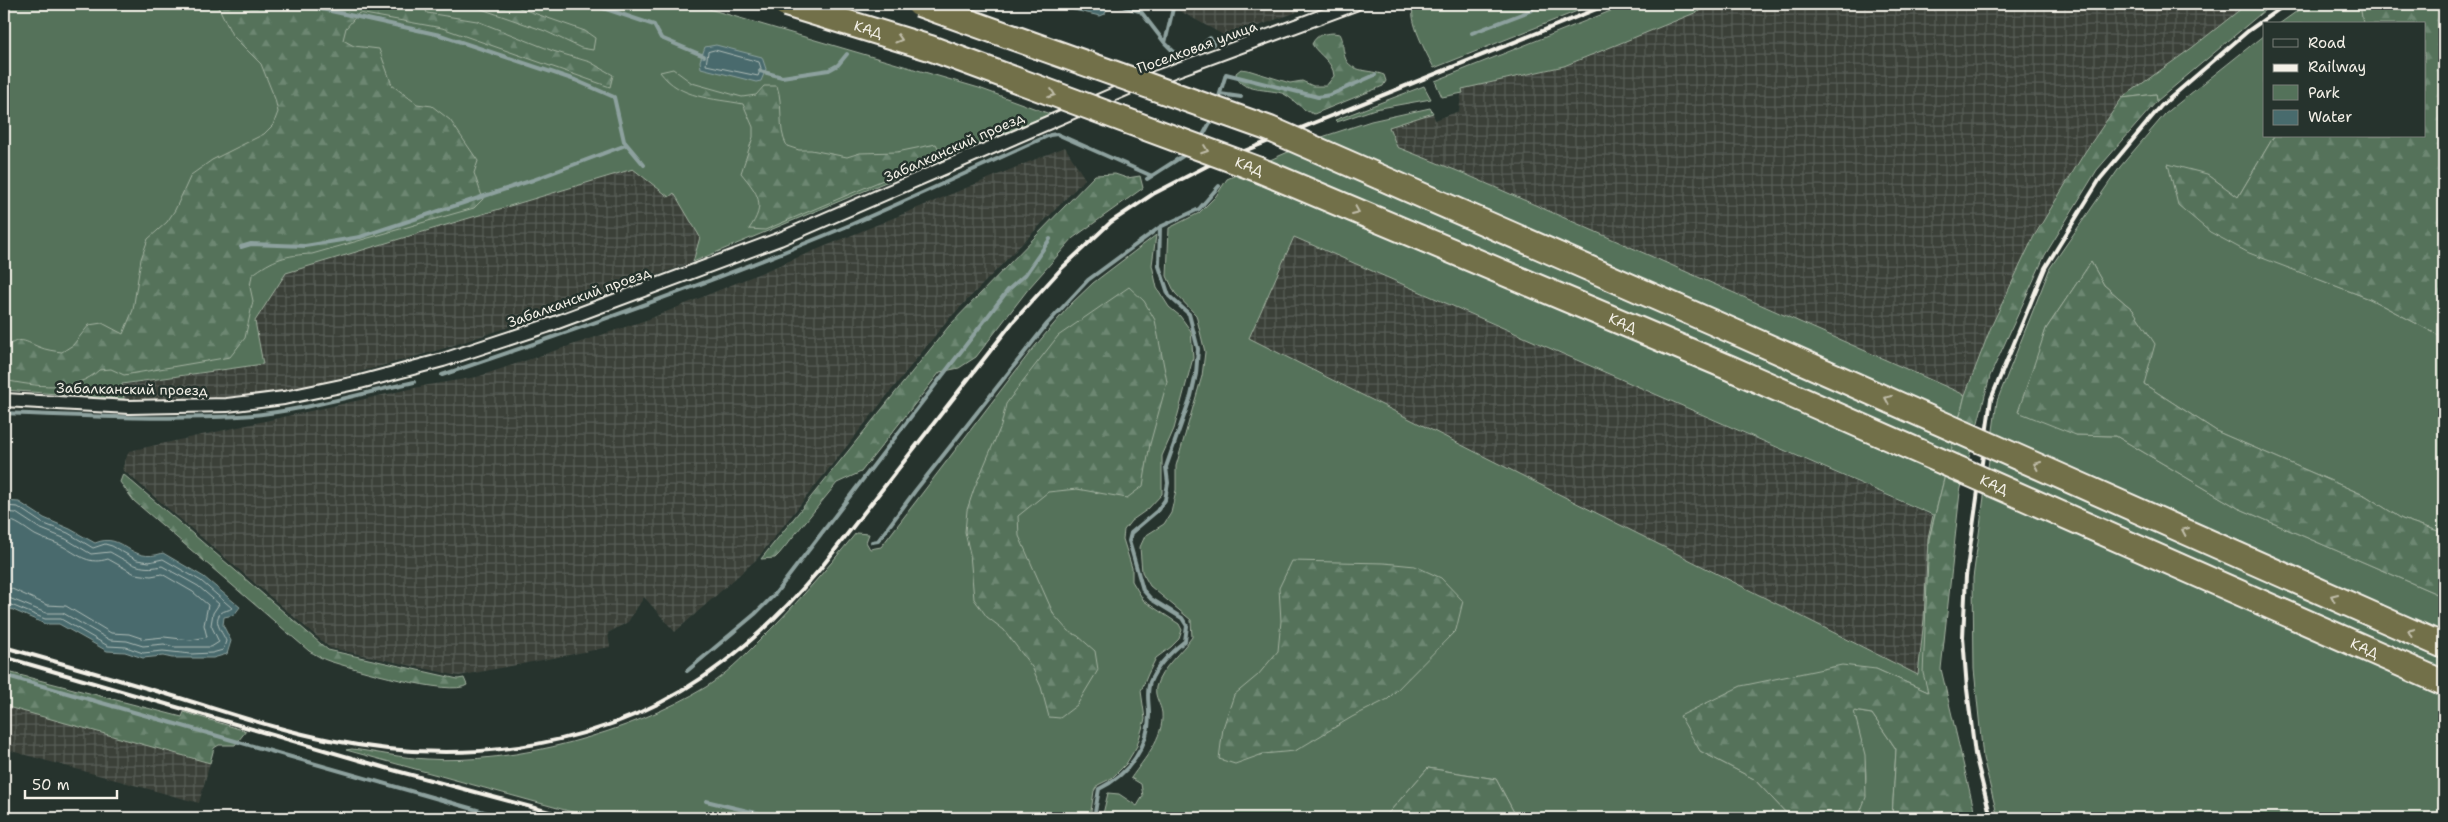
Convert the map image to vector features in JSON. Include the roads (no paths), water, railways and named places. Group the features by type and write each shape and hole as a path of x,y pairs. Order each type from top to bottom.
{"highway":[{"name":"КАД","path":"786,4 930,48 1257,169 1739,372 2444,683"},
{"path":"919,4 1270,129 1754,340 2444,646"}],"street":[{"name":"Поселковая улица","path":"1133,86 1355,4"},
{"name":"Забалканский проезд","path":"4,400 130,407 227,404 284,398 360,382 443,360 547,326 780,239 1133,86"}],"water":[{"path":"1048,4 1108,4 1105,14 1100,16"},
{"path":"716,45 762,57 766,69 761,81 756,82 701,68 700,61 705,47"},
{"path":"4,501 19,502 44,518 70,529 95,543 105,540 113,541 142,555 152,556 163,553 204,577 240,607 234,615 224,617 223,625 231,641 227,654 213,658 172,658 163,656 143,658 125,652 107,651 59,624 45,624 4,606"}],"waterway":[{"path":"299,4 440,35 575,80 614,97 624,141 644,165"},
{"path":"591,4 654,25 661,38 704,56"},
{"path":"1116,4 1139,11"},
{"path":"1135,4 1165,43 1174,4"},
{"path":"1472,33 1532,10 1534,4"},
{"path":"1165,43 1177,55 1194,52 1210,38 1213,44"},
{"path":"760,71 782,77 829,70 838,65 847,54"},
{"path":"1217,103 1226,74 1318,97 1330,95 1375,75"},
{"path":"1220,94 1241,97"},
{"path":"1201,139 1213,117"},
{"path":"442,375 647,304 800,246 1050,135 1057,134 1152,176"},
{"path":"241,247 251,244 305,246 360,237 533,180 626,145"},
{"path":"1147,179 1189,152"},
{"path":"1094,818 1099,789 1110,783 1128,768 1146,737 1149,713 1148,690 1156,670 1185,641 1187,626 1182,618 1151,599 1143,590 1129,541 1131,533 1157,511 1165,500 1168,483 1166,467 1191,396 1196,374 1198,349 1189,314 1169,296 1159,266 1160,227 1199,209 1219,186"},
{"path":"872,542 878,541 915,491 1047,324 1088,280 1160,227"},
{"path":"687,671 755,614 775,594 1008,290 1025,275 1050,239"},
{"path":"4,413 151,418 239,416 305,407 414,382"},
{"path":"4,675 505,818"},
{"path":"706,801 777,818"}],"railway":[{"path":"4,647 288,730 330,740 381,748 433,752 485,751 536,744 586,732 634,715 680,691 724,662 763,630 820,569 1012,323 1062,268 1111,222 1153,194 1207,166 1609,4"},
{"path":"1991,818 1975,754 1963,637 1966,576 1991,399 2045,268 2100,179 2161,106 2248,31 2286,4"},
{"path":"4,657 393,770 572,818"}]}
